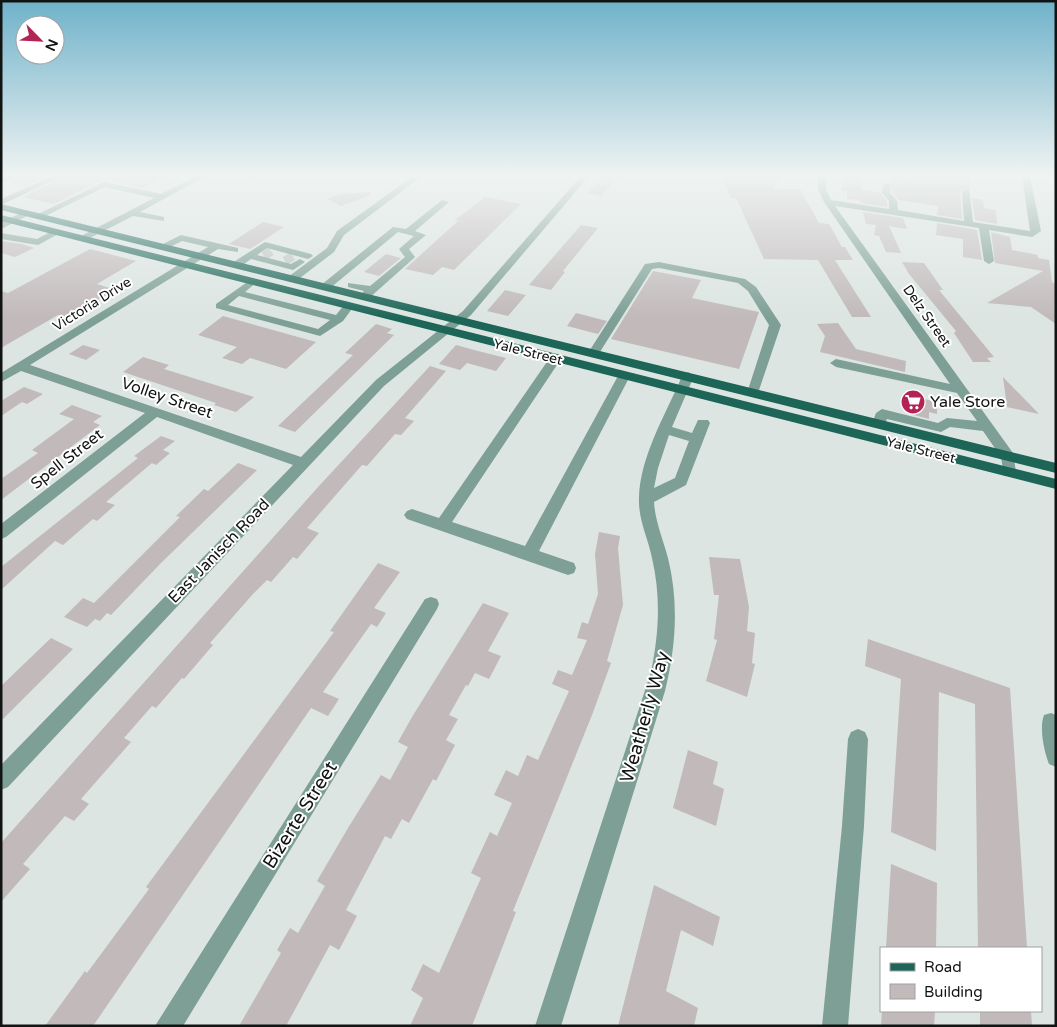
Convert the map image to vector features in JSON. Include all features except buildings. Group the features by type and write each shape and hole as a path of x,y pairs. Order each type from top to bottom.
{"main road":[{"name":"Yale Street","path":"23,224 624,376 753,393 879,424 940,434 1008,456 1056,468"},
{"name":"Yale Street","path":"70,224 325,287 368,294 458,320 594,354 685,384 1056,484"},
{"path":"280,288 292,279"}],"street":[{"path":"84,238 111,224"},
{"path":"292,279 330,250 340,233 352,224"},
{"path":"408,232 418,224"},
{"name":"East Janisch Road","path":"1,780 380,383 473,306 544,224"},
{"name":"Delz Street","path":"844,224 1008,456 1010,472"},
{"path":"962,224 1032,234 1036,231 1035,224"},
{"path":"15,237 35,227"},
{"path":"984,228 989,261"},
{"path":"325,287 396,229 421,235 404,249 410,257 368,294 352,285"},
{"path":"1,236 38,242 57,232"},
{"path":"164,247 182,238 235,250 221,261"},
{"name":"Victoria Drive","path":"1,378 184,264 217,246"},
{"path":"236,265 278,256 311,264"},
{"path":"594,354 649,266 659,265 741,281 752,289 775,325 753,393"},
{"path":"254,281 220,306 318,333 323,332 339,319 348,306"},
{"path":"238,293 339,319"},
{"path":"442,525 555,359"},
{"path":"836,363 961,390"},
{"name":"Volley Street","path":"20,366 303,463"},
{"path":"529,554 624,376"},
{"name":"Weatherly Way","path":"548,1026 656,691 667,648 669,611 665,581 646,499 650,471 685,384"},
{"name":"Spell Street","path":"1,533 155,412"},
{"path":"646,499 681,481 703,422"},
{"path":"940,434 947,422 987,427"},
{"path":"666,430 697,439"},
{"path":"412,515 568,568"},
{"name":"Bizerte Street","path":"168,1026 431,604"},
{"path":"1051,722 1056,757"},
{"path":"835,1026 853,826 858,738"}],"tunnel":[{"path":"264,256 271,251"},
{"path":"285,261 293,256"}],"place":[{"name":"Yale Store","path":"913,402"}]}
